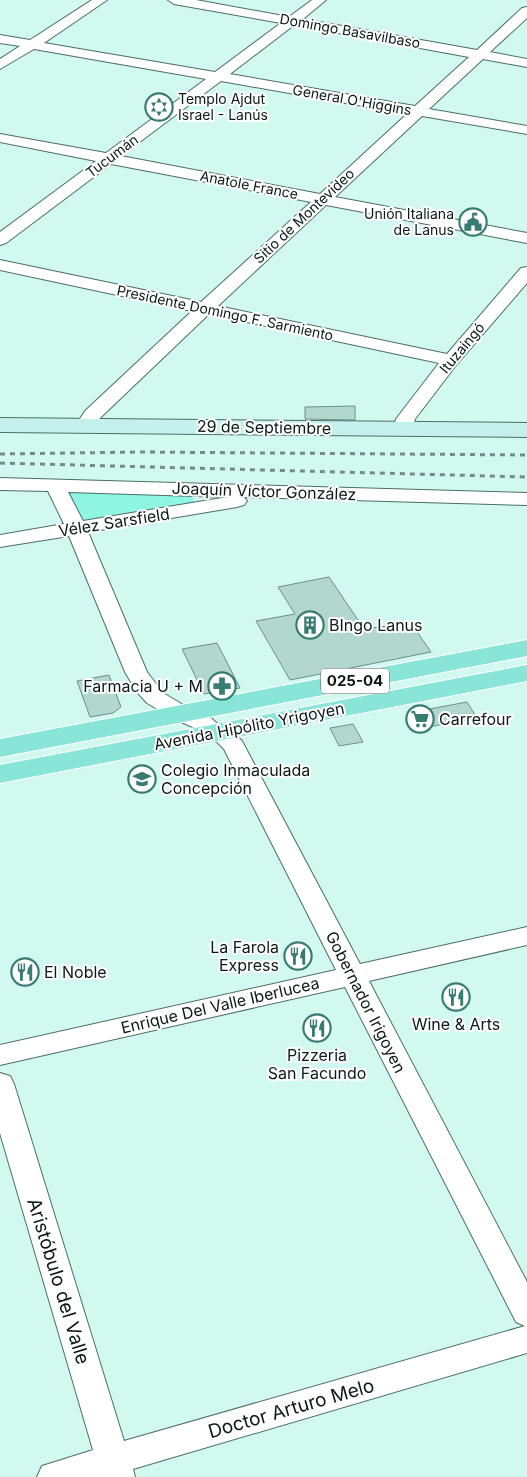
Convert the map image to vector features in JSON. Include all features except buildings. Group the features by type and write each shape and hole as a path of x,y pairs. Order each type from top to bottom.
{"main road":[{"name":"Avenida Hipólito Yrigoyen","path":"0,748 527,648"},
{"name":"Avenida Hipólito Yrigoyen","path":"0,774 527,673"}],"street":[{"path":"0,65 101,0"},
{"name":"Domingo Basavilbaso","path":"174,0 527,63"},
{"name":"Tucumán","path":"0,240 320,0"},
{"name":"Sitio de Montevideo","path":"86,425 92,415 204,308 478,54 527,11"},
{"name":"General O'Higgins","path":"0,39 527,130"},
{"name":"Anatole France","path":"0,138 527,238"},
{"name":"Presidente Domingo F. Sarmiento","path":"0,265 450,360"},
{"name":"Ituzaingó","path":"404,428 406,419 450,360 527,272"},
{"name":"29 de Septiembre","path":"0,425 527,430"},
{"name":"Joaquín Víctor González","path":"0,484 527,499"},
{"path":"54,485 76,528 144,687 155,698 182,714"},
{"name":"Vélez Sarsfield","path":"0,541 288,493"},
{"name":"Gobernador Irigoyen","path":"182,714 203,723 214,733 225,736 234,746 527,1313"},
{"name":"Enrique Del Valle Iberlucea","path":"0,1055 527,936"},
{"name":"Aristóbulo del Valle","path":"0,1084 116,1469"},
{"name":"Doctor Arturo Melo","path":"54,1477 116,1469 527,1339"}],"green space":[{"path":"66,490 190,492 195,502 79,521"}],"railway":[{"path":"0,454 141,452 527,455"},
{"path":"0,463 527,477"}],"place":[{"name":"Templo Ajdut Israel - Lanús","path":"159,107"},
{"name":"Unión Italiana de Lanus","path":"473,222"},
{"name":"BIngo Lanus","path":"310,625"},
{"name":"Farmacia U + M","path":"222,686"},
{"name":"Carrefour","path":"420,719"},
{"name":"Colegio Inmaculada Concepción","path":"142,779"},
{"name":"La Farola Express","path":"298,956"},
{"name":"El Noble","path":"25,972"},
{"name":"Wine & Arts","path":"456,997"},
{"name":"Pizzeria San Facundo","path":"317,1028"}]}
